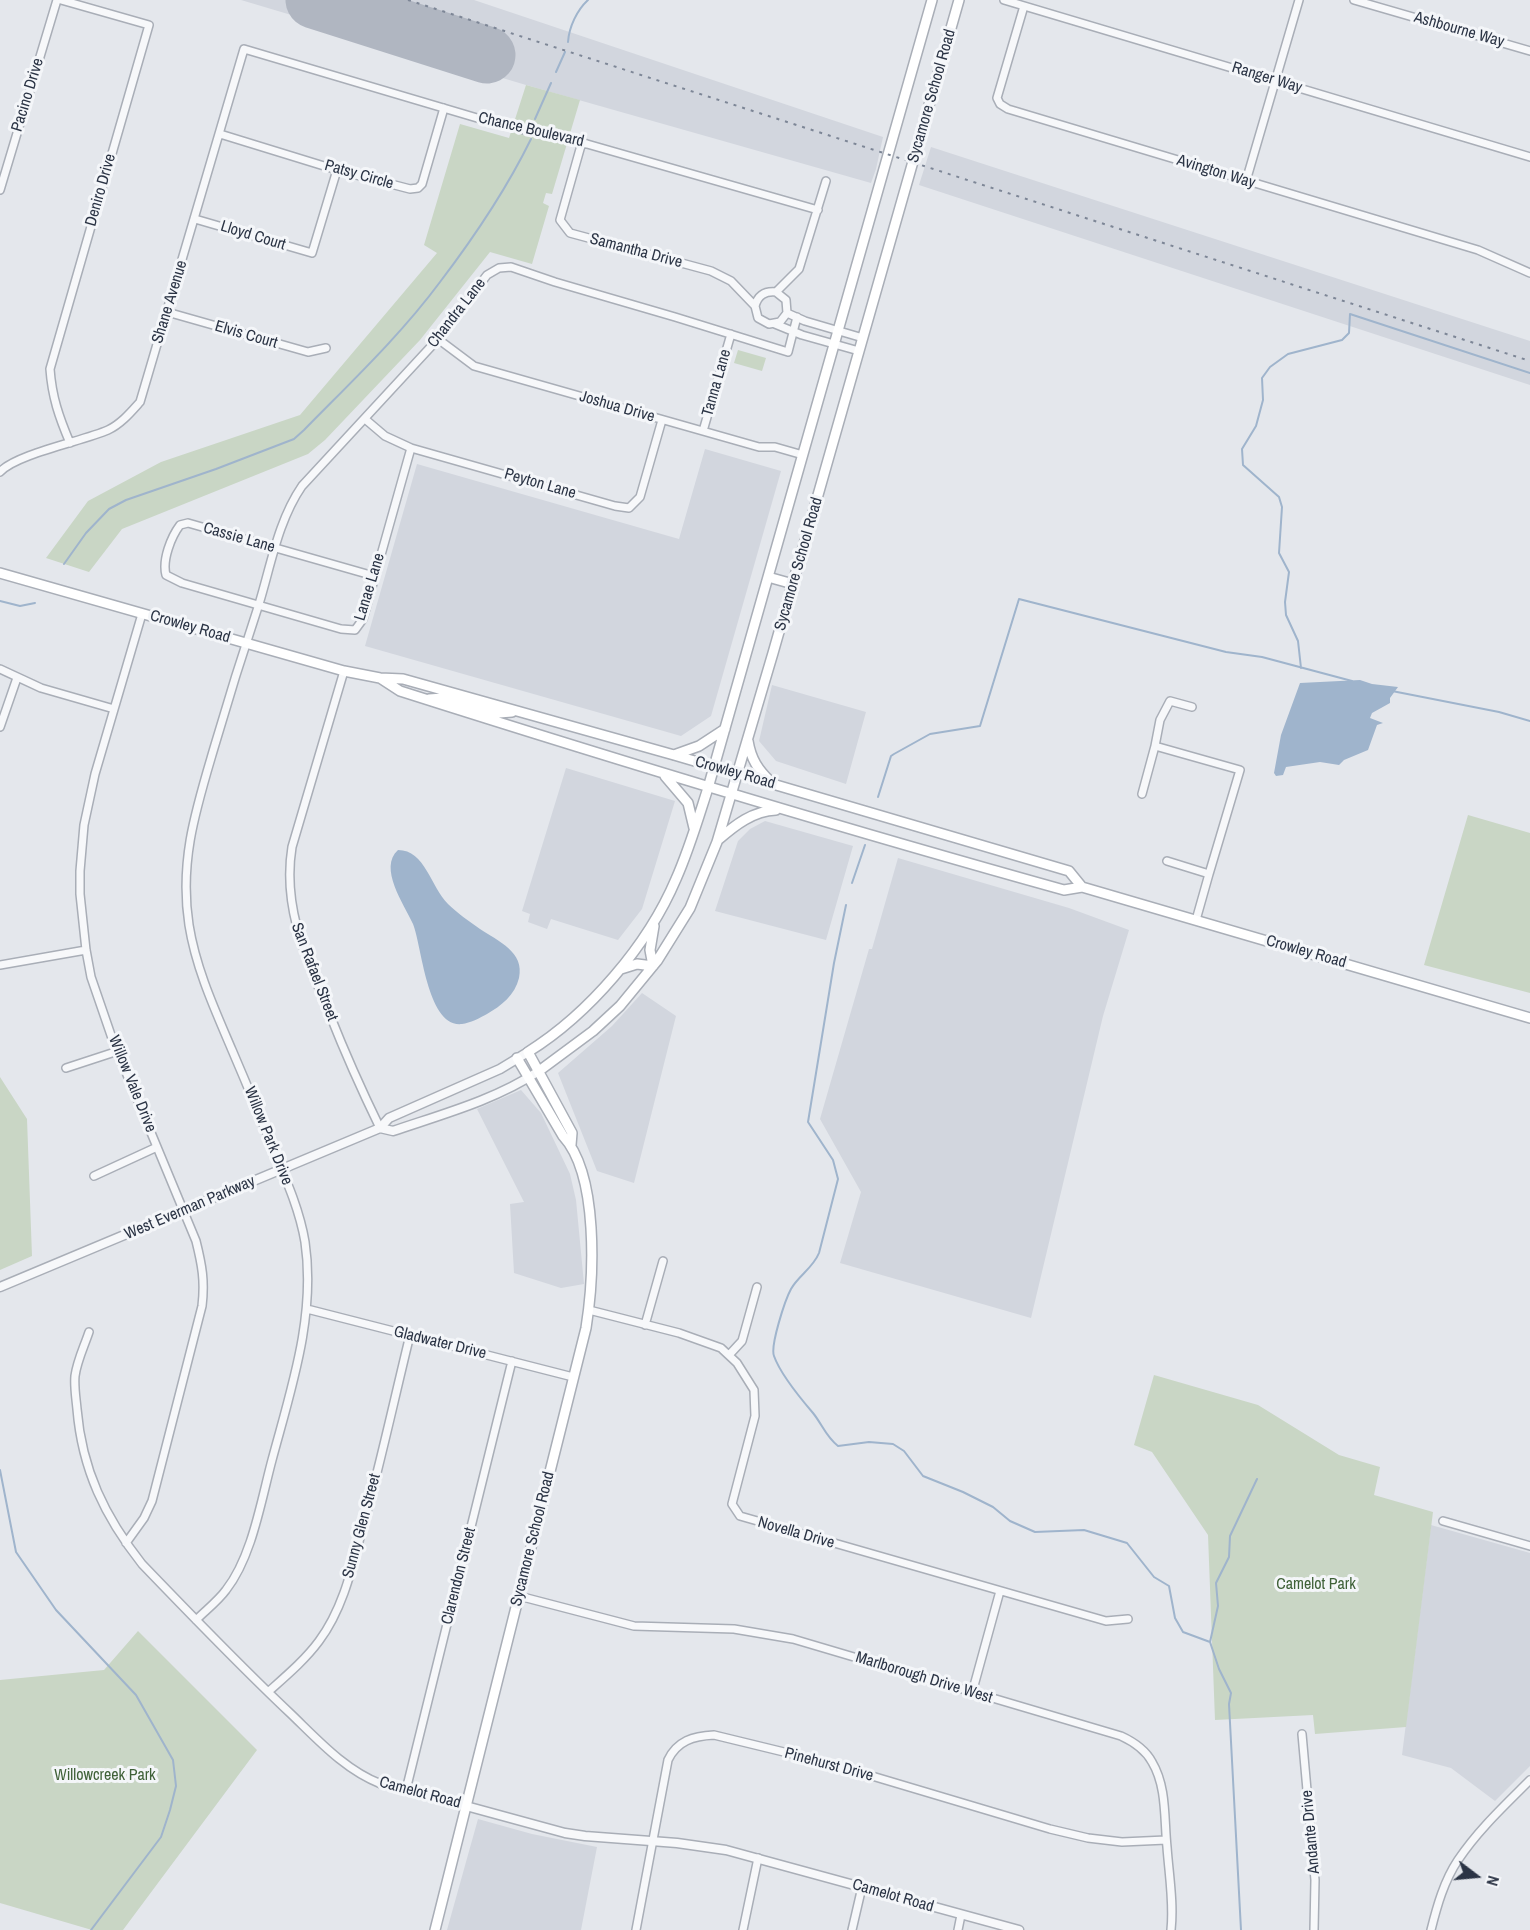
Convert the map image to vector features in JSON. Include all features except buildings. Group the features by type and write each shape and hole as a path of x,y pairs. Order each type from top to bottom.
{"main road":[{"name":"Sycamore School Road","path":"435,1930 589,1310 591,1257 588,1202 584,1181 571,1145 572,1133 528,1052 544,1042 577,1014 619,970 638,946 676,881 708,788 932,0"},
{"name":"Sycamore School Road","path":"539,1071 593,1031 620,1006 653,966 676,934 690,908 717,842 959,0"},
{"name":"Crowley Road","path":"0,573 344,672 403,679 674,755 1069,871 1082,887"},
{"path":"768,577 793,584"},
{"name":"Crowley Road","path":"380,678 400,691 663,775 1064,890 1082,887 1530,1018"},
{"path":"424,699 443,698 507,714 515,710"},
{"path":"674,755 699,746 724,729"},
{"path":"748,740 754,763 773,784"},
{"path":"663,775 688,803 694,832"},
{"path":"717,842 732,828 751,816 767,811 782,810"},
{"path":"619,970 637,964 653,966 650,950 657,916"},
{"name":"Sycamore School Road","path":"517,1058 562,1136 571,1145"}],"street":[{"name":"Pacino Drive","path":"0,190 59,0"},
{"name":"Deniro Drive","path":"59,0 149,25 50,369 52,392 70,443"},
{"name":"Ranger Way","path":"1004,0 1530,157"},
{"path":"1246,181 1299,0"},
{"name":"Ashbourne Way","path":"1354,0 1530,51"},
{"name":"Avington Way","path":"1024,6 997,98 1000,104 1008,109 1478,250 1530,273"},
{"name":"Shane Avenue","path":"0,472 20,459 110,429 140,402 244,50"},
{"name":"Chance Boulevard","path":"244,50 494,123 582,142 818,210"},
{"name":"Patsy Circle","path":"220,134 337,170 410,189 418,188 425,177 444,108"},
{"name":"Samantha Drive","path":"582,142 560,220 570,233 711,271 731,281 755,306 763,322 859,351"},
{"name":"Lloyd Court","path":"195,219 312,253 337,170"},
{"path":"776,292 799,269 826,181"},
{"name":"Chandra Lane","path":"245,643 292,501 302,486 438,339 487,275 499,268 511,267 788,352 797,318"},
{"path":"755,306 765,292 776,292 786,300 787,313 780,322 775,324"},
{"name":"Elvis Court","path":"166,312 308,352 326,348"},
{"path":"787,313 863,338"},
{"name":"Tanna Lane","path":"703,431 731,334"},
{"name":"Joshua Drive","path":"438,339 474,366 759,447 775,447 803,455"},
{"name":"Peyton Lane","path":"365,419 386,436 411,448 629,508 640,497 662,420"},
{"name":"Lanae Lane","path":"258,605 341,629 355,630 363,619 411,448"},
{"name":"Cassie Lane","path":"258,605 182,583 169,577 165,570 166,558 180,525 188,523 374,576"},
{"name":"Willow Vale Drive","path":"126,1543 144,1518 152,1500 202,1306 204,1273 196,1241 117,1051 91,977 80,894 84,825 95,774 142,614"},
{"name":"Willow Park Drive","path":"196,1620 227,1589 249,1543 297,1363 308,1309 305,1244 301,1222 282,1169 212,1003 195,953 187,904 187,852 197,805 245,643"},
{"path":"0,669 40,688 114,709"},
{"name":"San Rafael Street","path":"344,672 295,838 290,865 290,896 292,914 306,957 356,1079 380,1128"},
{"path":"0,727 17,678"},
{"path":"1142,794 1160,720 1170,701 1192,707"},
{"path":"1155,746 1240,770 1196,920"},
{"path":"1167,861 1209,874"},
{"path":"0,965 86,950"},
{"path":"66,1068 117,1051"},
{"name":"West Everman Parkway","path":"0,1287 380,1128 389,1118 500,1069 528,1052"},
{"name":"West Everman Parkway","path":"380,1128 393,1131 479,1102 539,1071"},
{"path":"94,1176 157,1147"},
{"path":"645,1324 663,1261"},
{"path":"729,1355 742,1341 758,1287"},
{"name":"Gladwater Drive","path":"308,1309 573,1377"},
{"name":"Novella Drive","path":"589,1310 680,1333 721,1348 737,1363 754,1390 755,1416 732,1504 740,1516 1106,1621 1128,1619"},
{"name":"Camelot Road","path":"89,1332 78,1362 75,1379 78,1420 84,1449 104,1509 142,1564 196,1620 337,1758 368,1779 565,1833 726,1850 1019,1930"},
{"name":"Sunny Glen Street","path":"268,1692 319,1641 340,1604 369,1506 410,1335"},
{"name":"Clarendon Street","path":"405,1790 512,1361"},
{"path":"1443,1521 1530,1546"},
{"path":"972,1693 1000,1591"},
{"name":"Marlborough Drive West","path":"519,1596 634,1626 734,1629 793,1639 1121,1736 1141,1747 1153,1763 1162,1790 1172,1902 1171,1930"},
{"name":"Andante Drive","path":"1302,1734 1315,1880 1314,1930"},
{"name":"Pinehurst Drive","path":"636,1930 668,1760 673,1749 698,1736 714,1735 825,1762 1050,1829 1088,1838 1122,1842 1166,1840"},
{"path":"1431,1930 1444,1887 1458,1860 1487,1824 1530,1780"},
{"path":"743,1930 758,1858"},
{"path":"852,1930 862,1887"},
{"path":"958,1930 961,1915"}],"shaded area":[{"path":"241,0 474,0 883,137 876,169 871,183 526,85"},
{"path":"931,147 1530,341 1530,385 919,185"},
{"path":"705,449 781,471 711,716 681,736 365,646 417,464 679,539"},
{"path":"772,685 866,712 846,784 776,761 759,741"},
{"path":"566,768 675,801 642,909 618,940 551,919 547,929 528,922 530,914 522,911"},
{"path":"765,821 853,846 826,940 715,911 738,841 750,829"},
{"path":"898,858 1069,908 1129,930 1103,1016 1031,1318 840,1263 861,1192 820,1119"},
{"path":"642,993 676,1016 634,1183 597,1171 558,1073 612,1026"},
{"path":"521,1090 541,1113 570,1174 576,1200 584,1284 561,1288 514,1273 510,1204 524,1202 477,1109"},
{"path":"1431,1525 1530,1553 1530,1766 1495,1801 1451,1768 1402,1755"},
{"path":"478,1819 532,1834 597,1847 581,1930 447,1930"}],"green space":[{"path":"526,85 580,100 552,194 546,193 543,203 549,206 532,264 490,252 420,340 325,440 308,454 122,529 89,572 46,558 88,501 161,462 300,415 437,253 424,245 460,124 509,138"},
{"path":"738,350 766,358 762,371 734,363"},
{"path":"1468,815 1530,833 1530,993 1424,965"},
{"path":"0,1077 27,1119 32,1256 0,1270"},
{"name":"Camelot Park","path":"1154,1375 1258,1405 1339,1455 1380,1467 1374,1495 1433,1512 1406,1727 1315,1734 1313,1715 1215,1720 1208,1535 1152,1452 1134,1445"},
{"name":"Willowcreek Park","path":"138,1631 257,1750 123,1930 92,1930 0,1903 0,1680 104,1670"}],"water":[{"path":"1360,680 1398,687 1390,698 1390,703 1372,713 1370,718 1383,723 1377,725 1368,750 1344,760 1339,765 1320,762 1286,767 1283,775 1276,776 1274,773 1281,735 1300,683"},
{"path":"398,850 415,856 448,904 467,920 502,943 518,961 519,978 511,995 478,1019 462,1024 450,1022 433,1000 413,924 399,897 392,876 391,866"}],"waterway":[{"path":"568,42 574,19 588,0"},
{"path":"556,72 565,52"},
{"path":"535,119 551,83"},
{"path":"64,564 86,533 109,509 126,500 294,439 304,430 374,359 425,302 489,212 531,139"},
{"path":"1301,668 1298,641 1286,615 1285,602 1289,572 1279,553 1282,507 1279,497 1243,465 1242,449 1256,426 1263,400 1262,378 1270,367 1288,354 1342,340 1349,333 1350,314 1530,373"},
{"path":"878,797 891,756 930,734 980,726 1019,599 1226,652 1262,657 1352,681"},
{"path":"0,601 20,606 35,603"},
{"path":"1392,691 1499,712 1530,721"},
{"path":"852,883 865,845"},
{"path":"846,905 834,963 808,1122 833,1160 838,1179 819,1253 794,1284 785,1303 776,1333 774,1356 791,1386 830,1439 838,1446 869,1442 893,1444 904,1451 923,1476 963,1492 993,1507 1010,1521 1035,1532 1084,1530 1127,1543 1154,1577 1169,1586 1175,1618 1183,1632 1210,1642 1219,1669 1231,1693 1229,1704 1241,1930"},
{"path":"0,1470 16,1552 56,1610 136,1695 173,1760 176,1786 161,1837 91,1930"},
{"path":"1210,1642 1218,1606 1216,1583 1229,1557 1230,1536 1257,1479"}],"runway":[{"path":"314,0 487,55"}],"railway":[{"path":"408,0 1530,361"}]}
